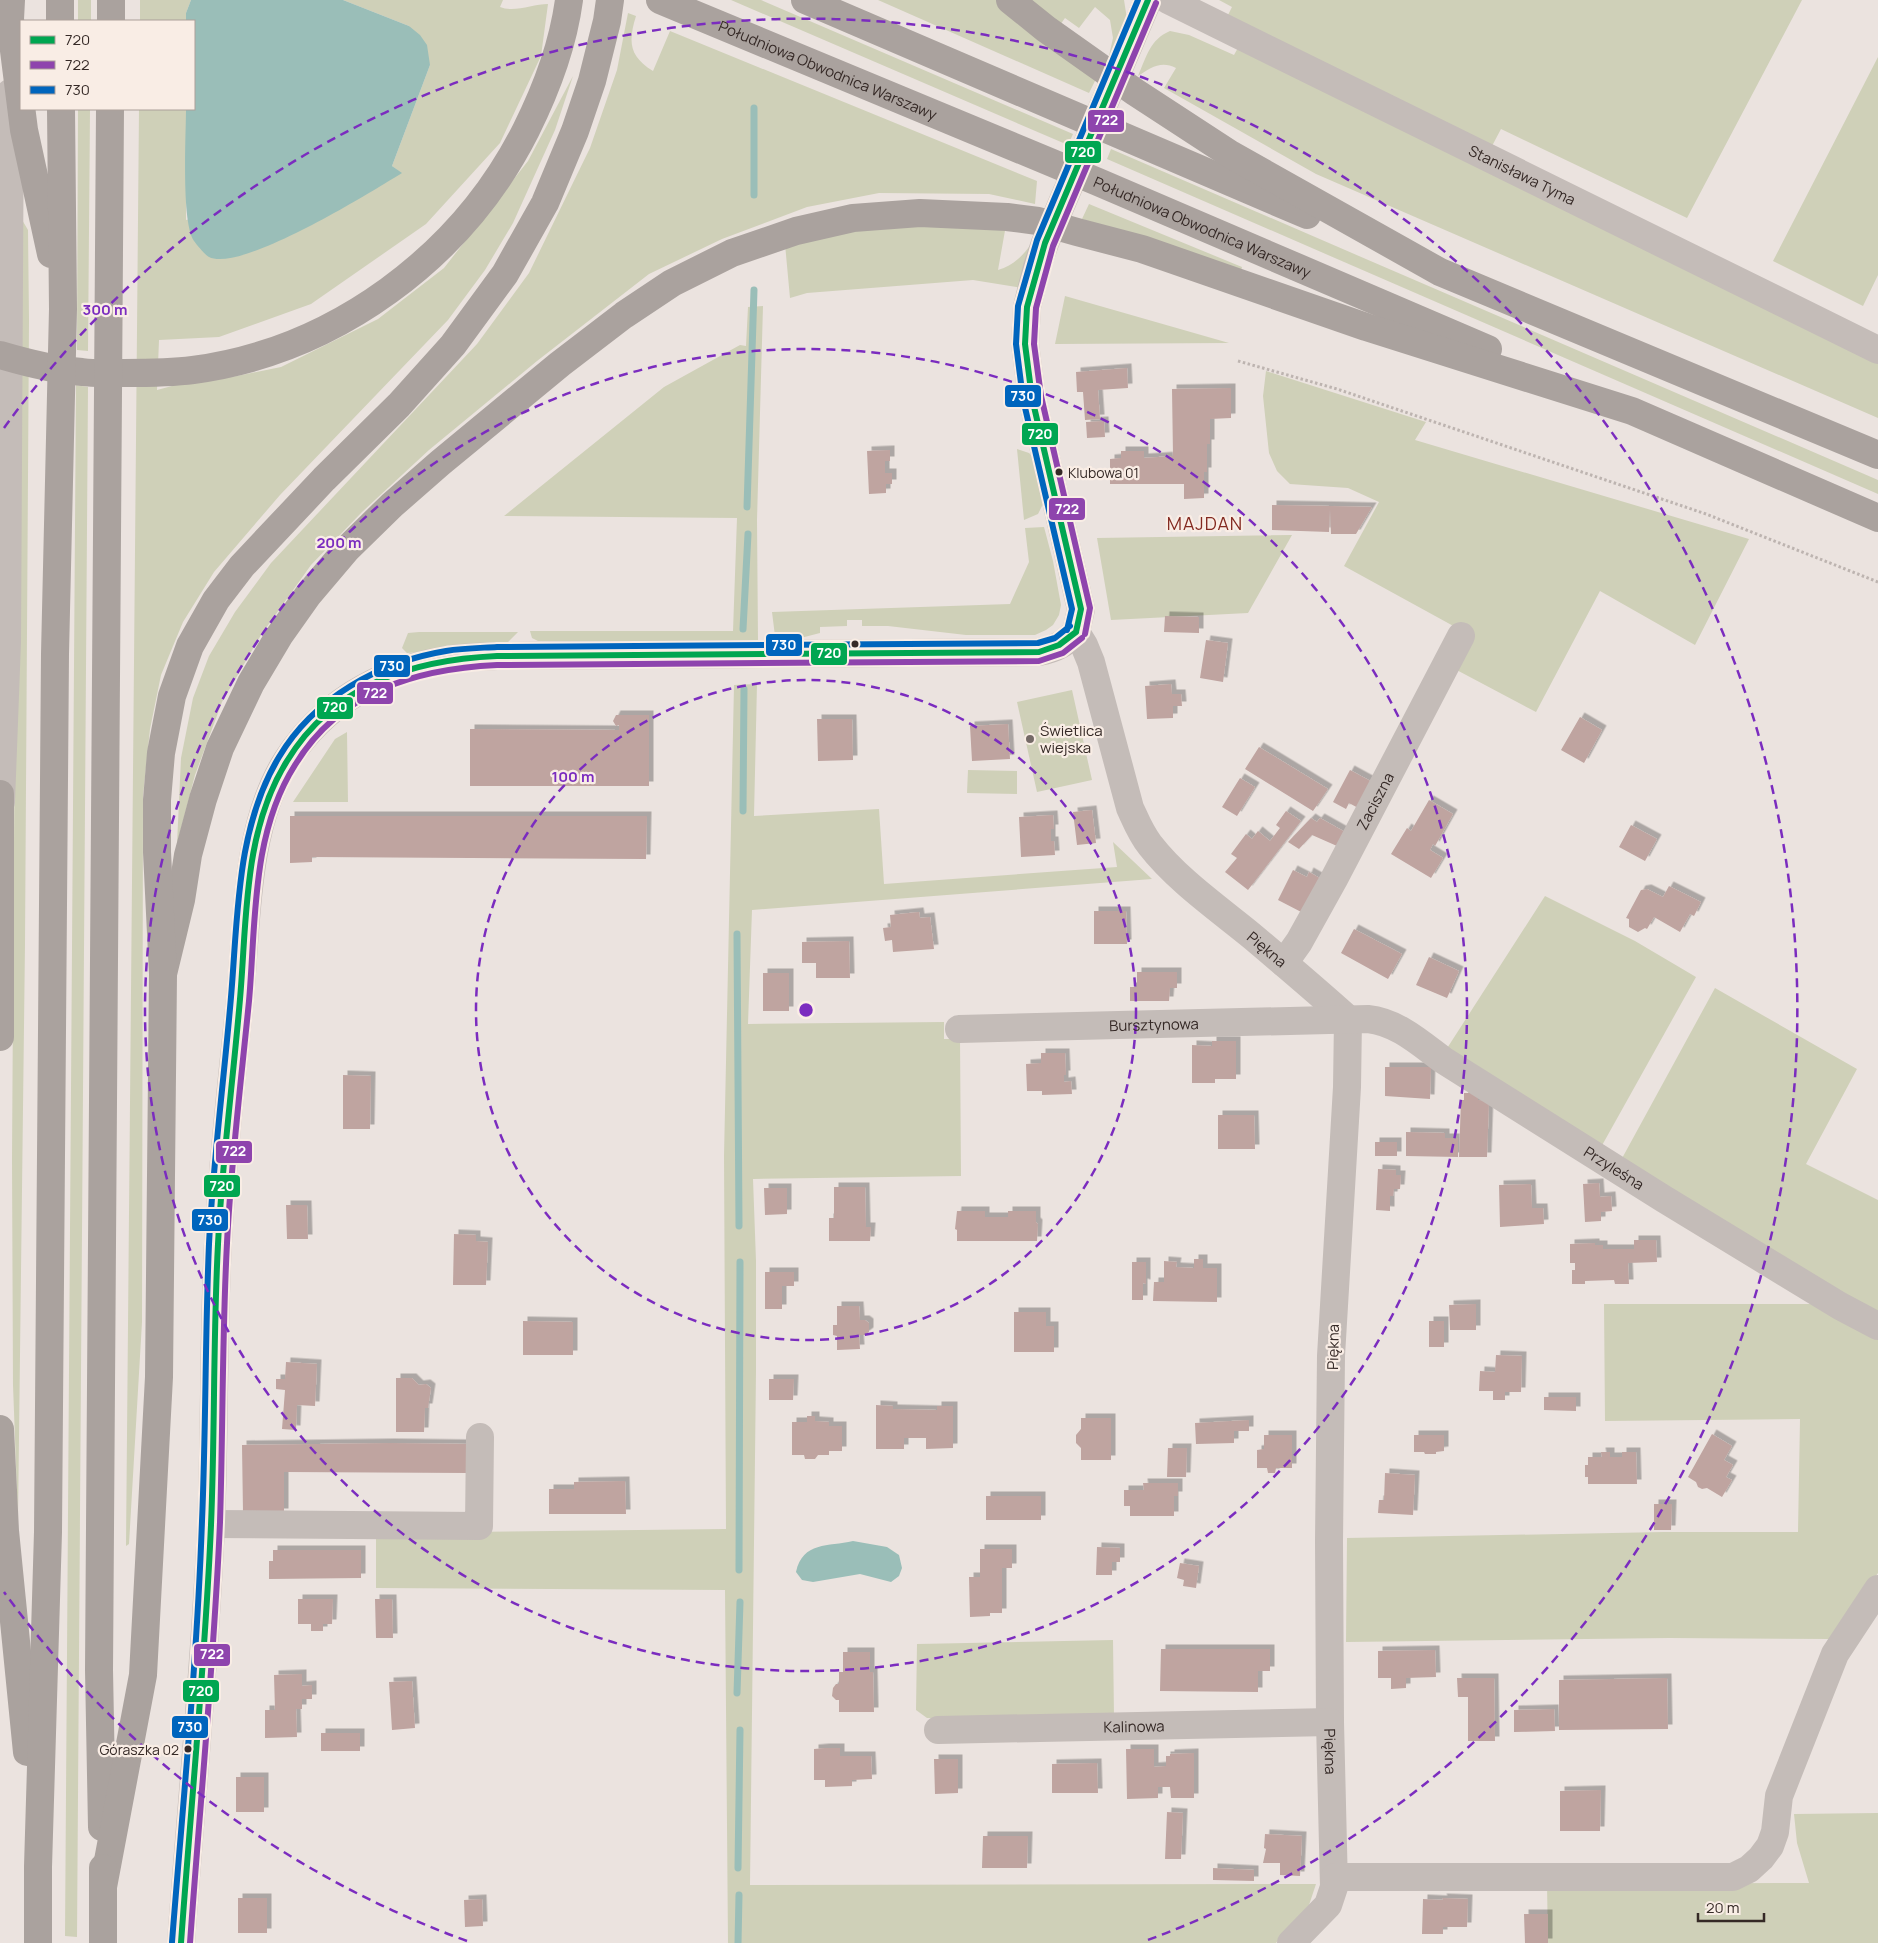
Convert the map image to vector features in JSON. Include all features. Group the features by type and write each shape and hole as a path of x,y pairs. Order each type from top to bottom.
{"highway":[{"path":"60,0 60,20"},
{"path":"111,0 111,20"},
{"path":"0,355 35,365 83,372 163,373 193,370 234,362 283,347 328,327 363,308 406,279 442,246 479,206 512,158 541,99 556,56 569,0"},
{"path":"103,1887 143,1675 159,1377 163,974 157,852 157,800 161,753 172,696 190,646 216,600 242,566 324,479 399,405 453,345 504,274 545,203 575,131 592,81 607,21 610,0"},
{"name":"Południowa Obwodnica Warszawy","path":"660,0 1098,182 1632,411"},
{"path":"805,0 1440,272 1878,455"},
{"path":"1010,0 1046,29 1135,92 1230,154 1440,272"},
{"path":"10,9 20,95"},
{"path":"22,110 24,130 63,309"},
{"path":"38,1943 38,1867 48,1532 55,674 63,309 61,110"},
{"path":"103,1943 99,1670 110,110"},
{"path":"163,974 181,900 188,855 203,799 220,748 251,683 279,636 308,595 346,549 440,463 560,364 624,315 672,283 732,253 796,231 853,218 920,213 976,214 1038,221 1142,249 1366,327 1632,411 1878,518"},
{"path":"0,794 0,1036"},
{"path":"0,1429 5,1531 38,1867"}],"street":[{"path":"181,1943 211,1524 218,1238 252,862 274,785 286,762 302,740 319,720 342,701 367,685 394,673 442,660 498,656 1040,652 1064,644 1076,632 1081,609 1032,398 1025,344 1027,307 1037,266 1048,235 1148,0"},
{"name":"Stanisława Tyma","path":"1168,0 1878,350"},
{"path":"1,802 7,633 10,9"},
{"name":"Piękna","path":"1076,632 1091,662 1130,808 1139,830 1156,852 1187,882 1348,1019 1347,1087 1331,1356 1330,1722 1335,1877 1332,1897 1328,1905 1291,1943"},
{"name":"Zaciszna","path":"1284,963 1299,942 1461,636"},
{"name":"Bursztynowa","path":"959,1029 1348,1019"},
{"name":"Przyleśna","path":"1348,1019 1368,1019 1387,1022 1411,1036 1443,1060 1664,1198 1878,1326"},
{"path":"211,1524 479,1526 480,1437"},
{"path":"1335,1877 1733,1877 1748,1869 1761,1858 1772,1839 1775,1832 1779,1796 1835,1654 1878,1589"},
{"name":"Kalinowa","path":"938,1730 1330,1722"}],"path":[{"path":"1238,361 1337,388 1706,514 1878,582"}],"green space":[{"path":"78,0 91,0 91,20 78,20"},
{"path":"140,0 191,0 186,13 186,20 140,20"},
{"path":"343,0 503,0 500,7 505,9 548,4 541,56 500,143 426,224 311,304 219,337 159,340 157,390 183,383 237,376 281,367 378,319 444,268 528,161 573,76 555,130 513,223 485,270 448,320 280,495 214,572 183,622 161,675 150,729 143,796 142,1322 129,1544 126,1546 139,110 186,110 186,220 401,173 392,166 430,65 409,26"},
{"path":"731,0 761,0 1073,134 1068,145"},
{"path":"878,0 997,0 1044,39 1097,77 1089,93"},
{"path":"1030,0 1124,0 1127,19 1112,58 1109,56 1113,38 1110,20 1095,7 1079,28 1065,18 1060,25"},
{"path":"1219,0 1802,0 1687,218 1501,129 1492,146 1228,15 1232,7"},
{"path":"628,13 636,16 632,33 632,48 639,60 653,71 670,31 1037,181 1035,204 989,194 879,193 807,207 722,239 649,274 537,361 429,450 362,512 311,565 261,635 222,702 195,775 177,844 181,758 193,698 209,656 235,612 271,563 477,344 529,273 590,148 617,70"},
{"path":"1170,31 1189,35 1234,55 1239,46 1878,363 1878,418 1316,174 1164,88 1176,68 1165,65 1156,66 1138,76 1153,44 1163,34"},
{"path":"1878,57 1878,275 1863,306 1773,261"},
{"path":"78,110 90,110 88,351 77,350"},
{"path":"1111,149 1878,480 1878,494 1107,159"},
{"path":"1089,204 1242,267 1240,274 1082,219"},
{"path":"18,213 28,230 29,320 25,944 18,1519 13,1385 12,1160"},
{"path":"904,222 1006,225 998,270 1010,265 1020,257 1036,237 1022,288 973,280 807,293 790,298 785,244"},
{"path":"1065,296 1229,343 1055,344"},
{"path":"763,306 757,520 758,641 538,641 532,638 530,631 733,631 737,518 504,516 664,387 740,345 746,346 748,307"},
{"path":"1266,371 1426,422 1415,440 1749,539 1695,645 1600,591 1536,712 1451,667 1457,628 1344,566 1379,502 1348,488 1290,484 1277,471 1269,453 1263,396"},
{"path":"76,385 88,387 77,1937 65,1936"},
{"path":"1017,449 1029,453 1033,457 1044,502 1038,514 1024,520"},
{"path":"1044,527 1053,561 1061,605 1059,615 1053,625 1035,635 966,635 888,626 862,626 862,620 847,620 847,626 820,627 820,633 785,642 775,636 772,612 1010,604 1029,562 1025,528"},
{"path":"1292,535 1248,613 1111,620 1097,538"},
{"path":"518,632 505,645 448,645 432,651 407,653 402,648 408,633"},
{"path":"757,684 754,816 879,809 884,884 1117,867 1113,842 1152,879 752,910 748,1024 944,1022 944,1039 960,1039 961,1176 753,1179 756,1261 756,1371 750,1885 1316,1884 1309,1905 1276,1943 728,1943 725,1590 376,1588 376,1533 726,1529 724,1156 734,685"},
{"path":"1072,690 1092,780 1037,792 1017,702"},
{"path":"347,732 348,802 293,802 335,739"},
{"path":"968,770 1017,771 1017,794 967,793"},
{"path":"1545,896 1635,941 1696,977 1600,1149 1444,1053"},
{"path":"1715,988 1857,1069 1806,1164 1878,1200 1878,1314 1620,1162"},
{"path":"1604,1304 1821,1304 1878,1340 1878,1573 1832,1639 1669,1638 1346,1642 1347,1538 1664,1532 1798,1532 1800,1419 1605,1421"},
{"path":"1113,1640 1114,1717 927,1718 916,1710 917,1644"},
{"path":"1878,1813 1878,1943 1548,1943 1547,1884 1809,1883 1797,1843 1794,1814"}],"water":[{"path":"191,0 343,0 409,26 420,35 427,45 430,65 392,166 402,173 336,212 276,242 248,253 225,259 207,256 194,241 187,216 186,110 195,110 195,20 186,20 186,13"},
{"path":"853,1541 887,1547 899,1555 902,1568 899,1576 891,1582 860,1574 813,1582 802,1580 796,1572 799,1562 811,1550 826,1545"}],"building":[{"path":"1127,368 1128,388 1098,390 1100,419 1085,420 1083,392 1077,392 1076,372"},
{"path":"1231,388 1231,418 1210,419 1210,444 1207,444 1207,472 1204,472 1204,498 1184,499 1184,484 1110,484 1110,459 1121,458 1121,451 1144,451 1144,458 1173,456 1172,389"},
{"path":"1104,421 1105,437 1087,438 1086,422"},
{"path":"890,450 890,461 885,461 885,473 892,473 892,484 886,484 886,493 869,494 867,451"},
{"path":"1272,505 1372,507 1356,534 1331,534 1330,509 1329,532 1272,530"},
{"path":"1165,616 1199,617 1199,633 1164,632"},
{"path":"1206,640 1228,643 1223,682 1200,678"},
{"path":"1171,684 1172,694 1181,694 1182,706 1173,706 1173,718 1147,719 1145,686"},
{"path":"616,715 649,715 649,786 470,786 470,729 619,730 619,725 616,726 613,721"},
{"path":"1580,717 1602,730 1584,763 1561,750"},
{"path":"817,719 852,719 853,760 818,761"},
{"path":"1008,724 1010,759 972,761 970,726"},
{"path":"1259,747 1328,789 1313,811 1245,769"},
{"path":"1350,770 1374,783 1360,809 1349,803 1346,809 1333,802"},
{"path":"1240,778 1255,787 1237,816 1222,807"},
{"path":"1429,800 1453,814 1435,846 1433,844 1430,850 1443,858 1431,878 1391,854 1407,828 1411,831"},
{"path":"1092,810 1096,843 1077,845 1073,812"},
{"path":"1286,811 1301,821 1248,890 1225,872 1237,858 1231,854 1246,834 1252,839 1258,831 1270,841 1280,828 1276,825"},
{"path":"1053,815 1054,829 1051,829 1051,841 1054,841 1055,855 1021,857 1019,817"},
{"path":"290,816 647,816 646,859 312,857 312,862 290,863"},
{"path":"1311,818 1317,822 1320,818 1345,832 1337,846 1312,835 1299,849 1288,842"},
{"path":"1631,825 1657,839 1645,861 1619,847"},
{"path":"1293,870 1307,877 1309,872 1325,881 1307,915 1278,900"},
{"path":"1669,886 1701,902 1694,916 1690,914 1680,932 1654,917 1647,929 1645,928 1638,932 1629,927 1629,919 1626,918 1641,890 1647,889 1663,897"},
{"path":"1094,911 1126,911 1127,944 1094,944"},
{"path":"919,912 920,918 930,917 934,949 893,952 892,940 885,941 883,928 891,927 890,915"},
{"path":"1354,929 1402,954 1388,979 1341,953"},
{"path":"849,941 850,978 816,978 816,963 802,963 802,942"},
{"path":"1429,957 1459,971 1447,998 1416,985"},
{"path":"1137,972 1177,972 1177,988 1170,988 1169,1001 1130,1001 1130,987 1137,987"},
{"path":"763,973 789,973 789,1011 763,1011"},
{"path":"1212,1041 1236,1041 1236,1079 1215,1079 1215,1083 1192,1083 1192,1045 1212,1046"},
{"path":"1041,1053 1065,1053 1066,1075 1064,1075 1064,1082 1071,1081 1072,1094 1042,1095 1042,1091 1027,1091 1026,1064 1041,1063"},
{"path":"1385,1067 1431,1067 1430,1099 1385,1096"},
{"path":"343,1075 371,1076 370,1129 343,1129"},
{"path":"1464,1093 1478,1093 1478,1100 1489,1101 1487,1157 1459,1157 1461,1100 1464,1100"},
{"path":"1218,1115 1254,1115 1255,1149 1218,1149"},
{"path":"1406,1132 1445,1133 1445,1138 1458,1138 1458,1157 1406,1156"},
{"path":"1375,1142 1397,1142 1397,1156 1375,1156"},
{"path":"1378,1169 1396,1170 1396,1175 1401,1175 1400,1189 1394,1189 1393,1196 1390,1196 1390,1211 1376,1210"},
{"path":"1599,1183 1600,1197 1611,1196 1612,1211 1601,1212 1601,1221 1585,1222 1583,1184"},
{"path":"1531,1184 1532,1208 1543,1208 1544,1224 1500,1227 1499,1185"},
{"path":"834,1187 865,1187 866,1227 871,1227 870,1241 829,1241 829,1218 834,1218"},
{"path":"764,1188 787,1188 787,1214 765,1215"},
{"path":"286,1205 307,1205 308,1239 287,1239"},
{"path":"957,1211 985,1211 985,1217 1008,1217 1008,1211 1036,1211 1036,1222 1038,1224 1037,1241 957,1241 957,1230 955,1229"},
{"path":"454,1234 476,1235 476,1241 488,1242 486,1285 453,1285"},
{"path":"1634,1240 1656,1240 1657,1262 1628,1263 1629,1284 1615,1284 1614,1280 1585,1281 1585,1284 1572,1284 1572,1270 1575,1270 1575,1263 1570,1263 1570,1244 1595,1243 1595,1245 1603,1245 1603,1249 1634,1249"},
{"path":"1194,1259 1203,1259 1203,1268 1217,1268 1217,1302 1153,1301 1154,1282 1164,1282 1164,1261 1177,1262 1176,1267 1194,1268"},
{"path":"1132,1262 1146,1262 1146,1284 1143,1283 1143,1300 1132,1300"},
{"path":"765,1272 794,1272 794,1286 782,1286 782,1309 765,1309"},
{"path":"1476,1304 1476,1330 1450,1330 1449,1305"},
{"path":"837,1306 859,1306 860,1320 865,1320 869,1323 869,1332 865,1335 859,1335 860,1349 837,1350 837,1336 833,1335 833,1325 837,1325"},
{"path":"1014,1312 1046,1312 1046,1326 1054,1326 1054,1352 1014,1352"},
{"path":"523,1321 573,1322 573,1355 523,1355"},
{"path":"1429,1321 1444,1321 1444,1347 1429,1347"},
{"path":"1496,1355 1522,1356 1521,1392 1505,1392 1505,1400 1493,1400 1493,1391 1479,1391 1480,1371 1495,1372"},
{"path":"286,1362 317,1364 315,1406 297,1405 296,1430 282,1429 285,1390 276,1389 276,1379 285,1379"},
{"path":"396,1378 412,1378 419,1385 426,1384 431,1388 428,1408 425,1408 424,1432 396,1432"},
{"path":"769,1379 794,1379 793,1400 769,1400"},
{"path":"1544,1397 1576,1397 1576,1411 1544,1410"},
{"path":"876,1405 893,1406 893,1409 937,1410 937,1406 953,1406 953,1448 926,1449 926,1438 904,1438 904,1449 876,1449"},
{"path":"807,1416 815,1416 815,1421 829,1422 829,1426 842,1426 842,1451 829,1451 829,1455 818,1455 815,1459 805,1459 804,1455 792,1455 792,1422 807,1422"},
{"path":"1081,1418 1111,1418 1111,1460 1081,1460 1081,1448 1076,1443 1076,1435 1081,1429"},
{"path":"1249,1420 1249,1431 1234,1431 1234,1443 1196,1444 1195,1423"},
{"path":"1712,1434 1732,1446 1724,1460 1733,1465 1726,1477 1732,1480 1722,1497 1707,1488 1702,1489 1698,1487 1696,1482 1688,1477"},
{"path":"1264,1435 1292,1435 1292,1468 1276,1468 1275,1473 1268,1473 1267,1468 1257,1468 1257,1450 1264,1449"},
{"path":"1414,1435 1444,1435 1444,1451 1436,1452 1436,1454 1414,1452"},
{"path":"468,1444 469,1473 284,1472 284,1513 243,1513 242,1445"},
{"path":"1168,1448 1187,1448 1186,1477 1167,1477"},
{"path":"1601,1452 1610,1452 1610,1457 1622,1457 1622,1452 1636,1452 1637,1484 1588,1484 1588,1477 1585,1477 1585,1465 1588,1465 1588,1457 1602,1457"},
{"path":"1385,1473 1415,1475 1413,1515 1378,1513 1379,1500 1384,1500"},
{"path":"625,1481 626,1514 549,1514 549,1489 574,1489 574,1482"},
{"path":"1143,1483 1178,1483 1178,1496 1174,1496 1174,1516 1130,1516 1130,1506 1124,1506 1124,1490 1144,1490"},
{"path":"986,1496 1041,1496 1041,1520 986,1520"},
{"path":"1654,1504 1672,1504 1671,1530 1654,1530"},
{"path":"1097,1547 1120,1548 1120,1562 1112,1562 1112,1575 1096,1575"},
{"path":"980,1549 1012,1549 1012,1568 1002,1568 1002,1613 970,1617 969,1577 980,1577"},
{"path":"273,1550 361,1550 361,1578 269,1579 269,1561 273,1561"},
{"path":"1180,1563 1199,1566 1196,1588 1183,1586 1184,1580 1177,1578"},
{"path":"298,1599 333,1599 332,1624 323,1624 323,1631 311,1631 311,1624 298,1624"},
{"path":"375,1599 392,1599 393,1638 376,1638"},
{"path":"1161,1649 1270,1649 1270,1671 1258,1671 1258,1692 1160,1691"},
{"path":"1435,1650 1436,1677 1406,1678 1406,1688 1391,1689 1391,1678 1378,1678 1378,1651"},
{"path":"843,1652 870,1652 870,1672 873,1672 874,1712 839,1712 839,1700 832,1696 833,1688 836,1684 839,1684 839,1672 843,1672"},
{"path":"302,1674 302,1686 312,1685 312,1699 302,1699 302,1709 296,1709 297,1737 265,1738 265,1710 275,1710 274,1675"},
{"path":"1457,1678 1494,1678 1495,1741 1468,1741 1468,1697 1458,1697"},
{"path":"1667,1678 1668,1729 1559,1730 1559,1680"},
{"path":"412,1681 415,1728 392,1730 389,1682"},
{"path":"1554,1709 1555,1731 1514,1732 1514,1710"},
{"path":"321,1733 360,1733 360,1751 321,1751"},
{"path":"840,1748 840,1756 871,1756 872,1779 852,1780 852,1786 825,1787 825,1780 814,1780 814,1749"},
{"path":"1126,1749 1154,1749 1154,1767 1166,1766 1166,1756 1170,1756 1170,1754 1194,1753 1194,1798 1171,1798 1170,1787 1158,1787 1158,1798 1127,1799"},
{"path":"934,1759 958,1759 958,1793 935,1794"},
{"path":"1097,1763 1098,1793 1052,1793 1052,1764"},
{"path":"236,1777 264,1777 264,1812 236,1812"},
{"path":"1601,1790 1600,1831 1560,1831 1560,1791"},
{"path":"1167,1812 1183,1813 1181,1859 1165,1859"},
{"path":"1265,1834 1302,1836 1300,1876 1280,1875 1280,1863 1263,1863 1266,1849 1264,1848"},
{"path":"983,1836 1028,1836 1027,1868 982,1868"},
{"path":"1213,1868 1254,1870 1254,1881 1213,1880"},
{"path":"238,1898 267,1898 267,1933 238,1933"},
{"path":"1442,1898 1468,1899 1467,1927 1443,1927 1443,1934 1422,1934 1423,1899 1443,1900"},
{"path":"482,1899 483,1926 465,1927 464,1900"},
{"path":"1524,1914 1548,1914 1548,1943 1525,1943"}],"waterway":[{"path":"754,108 754,195"},
{"path":"747,507 754,290"},
{"path":"743,629 748,534"},
{"path":"743,811 744,689"},
{"path":"737,934 739,1226"},
{"path":"739,1570 740,1262"},
{"path":"737,1693 740,1602"},
{"path":"738,1868 740,1730"},
{"path":"738,1943 739,1895"}],"transit line":[{"name":"730","path":"1067,630 1072,609 1023,399 1016,344 1018,306 1037,240 1138,0"},
{"name":"720","path":"1076,632 1081,609 1032,398 1025,344 1027,307 1045,243 1148,0"},
{"name":"722","path":"1085,634 1090,608 1041,396 1034,344 1036,308 1053,246 1156,3"},
{"name":"730","path":"172,1942 200,1574 211,1213 238,905 247,843 254,813 265,784 279,757 293,736 310,717 350,686 397,664 421,656 446,651 497,647 1038,643 1055,638 1070,626"},
{"name":"720","path":"181,1943 202,1682 208,1577 212,1490 216,1279 220,1213 240,999 246,907 255,846 262,817 273,788 287,761 306,735 328,713 352,695 378,681 435,663 497,656 1039,652 1059,645 1076,632"},
{"name":"722","path":"190,1943 211,1680 220,1522 225,1278 229,1213 249,1001 255,910 263,849 270,820 281,792 295,765 313,740 334,719 357,702 382,689 409,679 467,667 497,665 1039,661 1063,653 1082,638"}],"place":[{"name":"Klubowa 01","path":"1059,472"},
{"name":"Świetlica wiejska","path":"1030,739"},
{"name":"Góraszka 02","path":"188,1749"}],"district":[{"name":"MAJDAN","path":"1205,523"}]}
